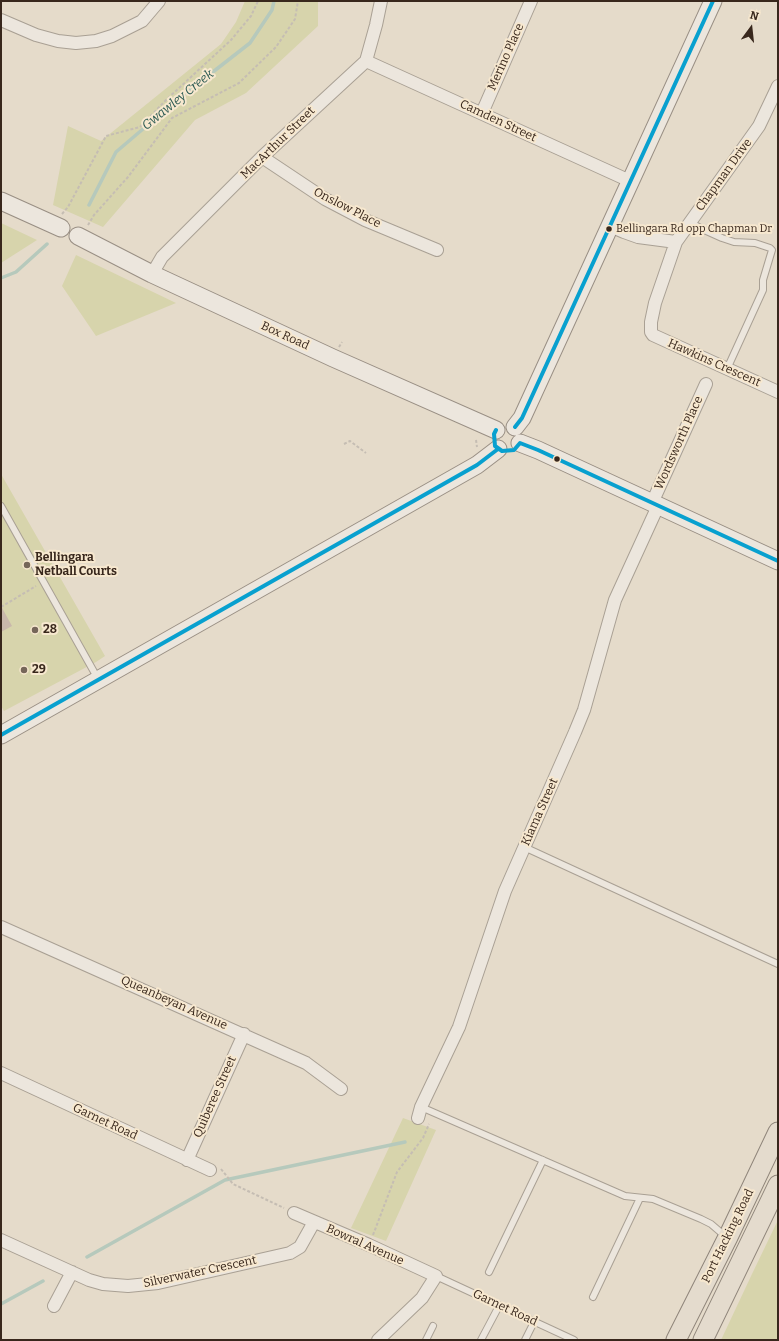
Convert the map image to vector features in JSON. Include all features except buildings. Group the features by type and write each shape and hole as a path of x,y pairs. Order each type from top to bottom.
{"main road":[{"name":"Port Hacking Road","path":"676,1340 728,1238 778,1132"},
{"name":"Port Hacking Road","path":"703,1340 778,1185"}],"street":[{"path":"1,20 36,35 58,41 76,43 96,41 112,36 142,21 159,1"},
{"path":"366,61 381,1"},
{"name":"Merino Place","path":"482,113 531,1"},
{"path":"515,427 522,418 534,394 713,1"},
{"name":"Camden Street","path":"366,61 630,182"},
{"name":"MacArthur Street","path":"152,274 162,257 262,157 366,61"},
{"name":"Chapman Drive","path":"652,332 652,313 676,242 759,126 778,86"},
{"name":"Onslow Place","path":"262,157 325,199 365,220 437,250"},
{"name":"Box Road","path":"1,201 62,221 66,224 74,224 78,229 79,237 152,274 333,358 496,430"},
{"path":"610,226 638,237 676,242"},
{"name":"Hawkins Crescent","path":"652,332 653,335 778,392"},
{"name":"Wordsworth Place","path":"655,504 706,384"},
{"path":"502,425 511,425 515,427 520,434 520,443 518,447 510,452 498,449 494,442 494,434 496,430 502,425"},
{"path":"520,443 778,561"},
{"path":"1,735 99,681 477,465 498,449"},
{"name":"Kiama Street","path":"420,1112 459,1027 497,911 584,710 615,600 655,504"},
{"name":"Queanbeyan Avenue","path":"1,927 244,1034 306,1063 341,1089"},
{"name":"Quiberee Street","path":"187,1160 244,1034"},
{"name":"Garnet Road","path":"1,1073 187,1160 215,1169"},
{"name":"Bowral Avenue","path":"294,1213 436,1276"},
{"name":"Silverwater Crescent","path":"1,1240 89,1280 103,1284 128,1286 158,1282 290,1253 300,1247 314,1222"},
{"path":"54,1306 72,1272"},
{"path":"378,1340 422,1298 436,1276"}],"lane":[{"path":"690,222 722,238 734,242 755,243 770,248 773,252 763,280 763,290 727,368"},
{"path":"1,506 99,681"},
{"path":"524,847 778,964"},
{"path":"420,1112 543,1160 625,1196 652,1199 701,1219 711,1224 728,1238"},
{"path":"489,1272 543,1160"},
{"path":"593,1297 640,1198"},
{"name":"Garnet Road","path":"436,1276 574,1340"},
{"path":"481,1340 499,1306"},
{"path":"525,1340 534,1322"},
{"path":"426,1340 433,1326"}],"path":[{"path":"62,221 106,136 140,127 166,100 231,40 251,16 258,1"},
{"path":"79,237 94,215 128,177 172,118 239,82 276,46 295,19 298,1"},
{"path":"476,440 477,448"},
{"path":"344,444 350,441 366,453"},
{"path":"1,607 43,582"},
{"path":"369,1245 397,1172 423,1138 430,1121 420,1112"},
{"path":"215,1169 226,1176 233,1184 294,1213"}],"shaded area":[{"path":"245,1 318,1 318,26 246,93 195,120 103,227 53,205 68,126 101,141 221,44 236,22"},
{"path":"1,223 37,240 1,263"},
{"path":"76,255 176,303 96,336 62,286"},
{"name":"Bellingara Netball Courts","path":"1,474 105,656 4,711 1,706"},
{"path":"403,1118 436,1130 386,1241 351,1228"},
{"path":"778,1220 778,1340 721,1340 752,1274"}],"waterway":[{"name":"Gwawley Creek","path":"89,205 116,152 177,100 250,43 272,10 274,1"},
{"name":"Gwawley Creek","path":"1,278 16,272 47,244"},
{"path":"87,1257 225,1180 405,1142"},
{"path":"1,1304 43,1281"}],"transit line":[{"path":"515,427 522,418 713,1"},
{"path":"496,430 494,434 495,446 502,451 514,450 520,443 538,450 778,561"},
{"path":"1,735 477,465 498,449"}],"place":[{"name":"Bellingara Rd opp Chapman Dr","path":"609,229"},
{"name":"Bellingara Netball Courts","path":"27,565"},
{"name":"28","path":"35,630"},
{"name":"29","path":"24,670"}]}
